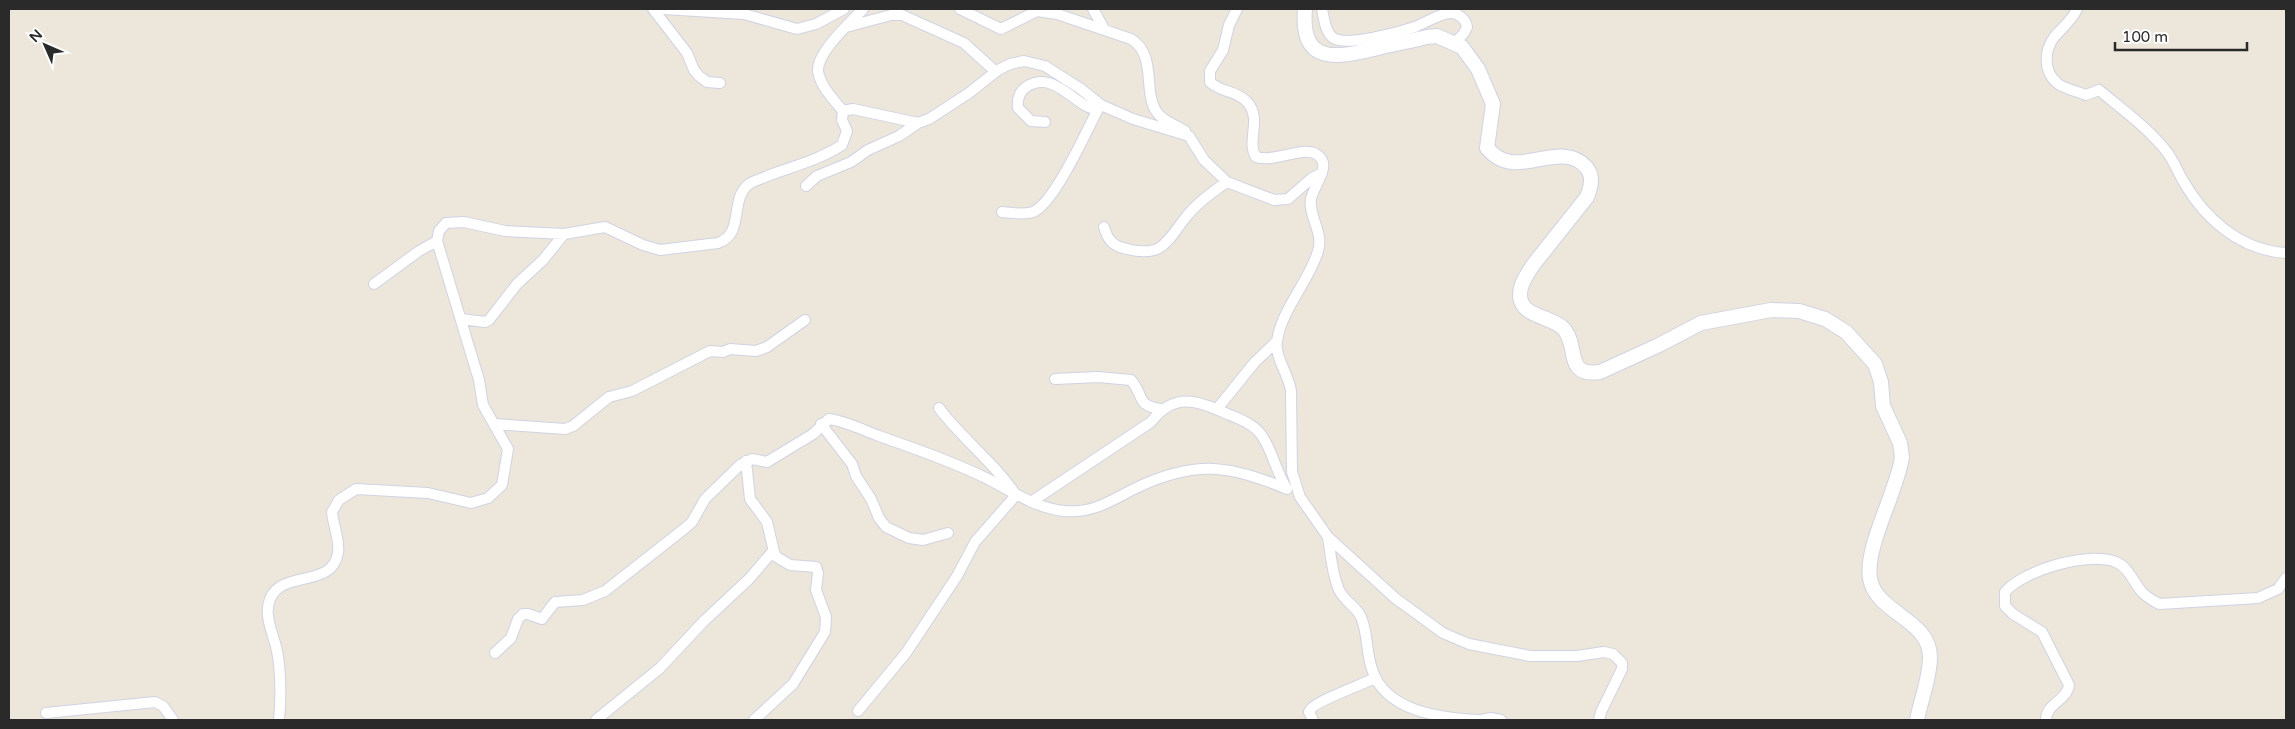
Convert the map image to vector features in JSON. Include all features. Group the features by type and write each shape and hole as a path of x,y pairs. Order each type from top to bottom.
{"street":[{"path":"653,9 688,53 699,76 707,82 720,82"},
{"path":"664,9 744,14 797,29 816,24 844,9"},
{"path":"279,720 277,652 269,623 268,608 270,599 273,593 288,582 323,574 334,564 339,546 332,512 339,500 356,489 428,493 470,503 488,498 502,485 508,449 495,424 486,414 483,405 479,380 437,241 442,226 453,221 505,231 564,234 605,227 648,248 660,250 723,242 732,231 740,196 749,184 842,145 847,131 842,120 842,111 823,85 818,72 819,61 863,9"},
{"path":"960,9 1001,29 1037,10 1057,14 1131,39 1140,46 1147,68 1153,107 1157,114 1189,136 1204,160 1227,182 1282,201 1294,195 1312,178 1322,173"},
{"path":"1093,9 1104,29"},
{"path":"1217,409 1255,362 1276,342 1288,312 1318,251 1320,237 1311,198 1322,173 1323,162 1320,157 1311,152 1267,159 1256,156 1254,149 1255,120 1252,109 1236,93 1214,86 1210,82 1210,72 1223,50 1237,9"},
{"path":"1305,9 1308,42 1324,55 1333,57 1354,54 1437,36 1462,46 1491,95 1494,111 1487,148 1492,155 1511,162 1566,156 1581,162 1590,171 1591,183 1587,197 1533,265 1526,276 1520,292 1522,305 1528,310 1557,323 1565,331 1576,365 1580,370 1592,373 1600,372 1659,345 1701,322 1756,312 1789,310 1813,315 1836,325 1855,340 1875,364 1881,382 1883,406 1900,442 1902,457 1871,560 1870,578 1878,597 1916,628 1929,647 1930,657 1926,683 1917,720"},
{"path":"1322,9 1328,31 1332,37 1343,41 1378,37 1415,27 1448,13 1455,14 1464,20 1467,27 1456,43"},
{"path":"2077,9 2074,15 2052,39 2048,47 2047,67 2057,83 2086,95 2099,90 2140,123 2166,151 2198,203 2213,220 2245,242 2286,254"},
{"path":"846,27 891,15 910,18 935,31 952,36 974,49 996,72"},
{"path":"806,186 817,176 851,162 868,150 898,136 929,118 962,98 996,72 1010,64 1024,61 1035,62 1055,72 1099,107 1189,136"},
{"path":"1045,122 1031,121 1018,108 1020,93 1028,86 1053,84 1074,96 1088,108 1099,107"},
{"path":"1002,212 1020,214 1038,209 1073,158 1099,107"},
{"path":"842,111 853,109 918,123"},
{"path":"1104,227 1109,240 1113,244 1131,250 1154,251 1160,249 1172,238 1196,206 1227,182"},
{"path":"461,319 485,322 489,320 517,284 543,260 564,234"},
{"path":"374,284 437,241"},
{"path":"495,424 565,429 572,426 609,397 632,391 710,351 723,352 730,349 756,351 767,346 805,320"},
{"path":"1276,342 1278,356 1290,386 1292,472 1300,497 1328,537 1425,622 1456,639 1486,648 1530,656 1577,656 1604,652 1618,657 1622,663 1622,670 1601,712 1599,720"},
{"path":"1055,379 1091,377 1131,380 1138,388 1144,404 1148,407 1161,409 1190,401 1204,403 1247,422 1256,429 1265,441 1287,489"},
{"path":"939,408 963,437 992,464 1016,494"},
{"path":"1031,502 1151,422 1161,409"},
{"path":"495,653 511,638 523,614 542,619 555,602 583,600 614,585 688,526 705,499 746,461 752,459 767,462 813,434 821,424 829,419 944,460 1045,508 1080,512 1097,509 1152,482 1185,471 1205,468 1228,468 1251,474 1287,489 1300,497"},
{"path":"821,424 852,464 856,476 871,499 874,510 886,527 908,538 923,540 948,533"},
{"path":"746,461 746,478 750,499 767,522 775,556 784,562 816,567 818,573 816,590 826,624 822,640 793,684 754,720"},
{"path":"858,711 906,653 958,576 975,542 1016,494"},
{"path":"1328,537 1339,590 1357,610 1361,618 1375,678 1387,693 1400,704 1457,719 1480,720 1491,718 1501,720"},
{"path":"596,720 660,668 702,622 749,579 773,551"},
{"path":"2046,720 2050,709 2068,692 2069,685 2042,632 2013,614 2005,606 2005,592 2011,585 2058,563 2098,560 2116,562 2125,568 2148,598 2159,604 2258,598 2278,589 2286,578"},
{"path":"1313,720 1309,712 1314,705 1361,686 1375,678"},
{"path":"46,713 155,702 163,706 173,720"}]}
